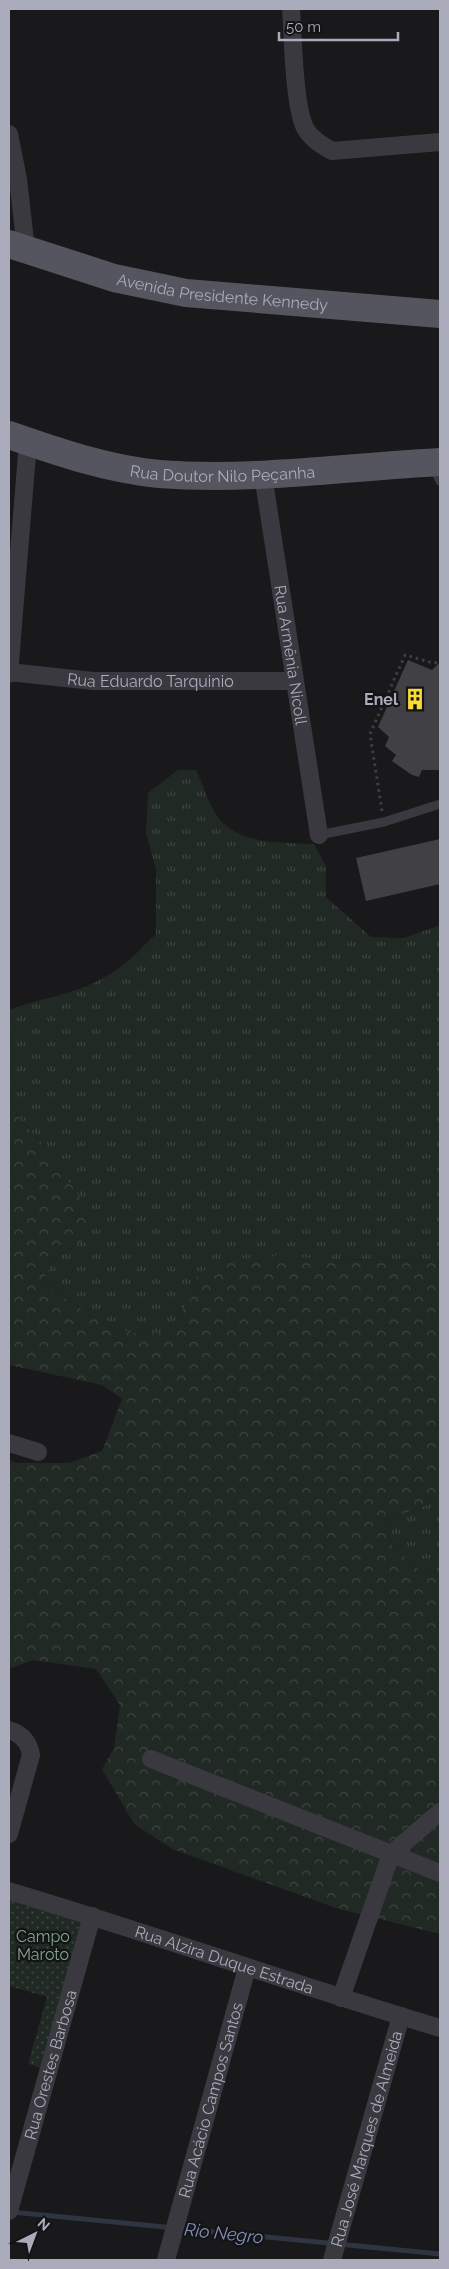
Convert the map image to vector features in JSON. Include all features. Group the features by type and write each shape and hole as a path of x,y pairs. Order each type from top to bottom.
{"main road":[{"name":"Avenida Presidente Kennedy","path":"17,247 114,278 186,293 440,314"},
{"name":"Rua Doutor Nilo Peçanha","path":"18,438 84,461 159,474 263,475 437,468"}],"street":[{"path":"291,9 300,110 306,129 318,143 332,151 440,142"},
{"path":"9,134 18,179 17,247"},
{"path":"9,673 18,438"},
{"name":"Rua Armênia Nicoll","path":"263,475 319,835"},
{"name":"Rua Eduardo Tarquinio","path":"9,673 92,681 294,680"},
{"path":"9,1443 38,1452"},
{"path":"9,1730 23,1736 29,1746 31,1755 9,1834"},
{"path":"151,1759 440,1873"},
{"path":"341,1998 391,1854 440,1812"},
{"name":"Rua Alzira Duque Estrada","path":"9,1891 440,2028"},
{"name":"Rua Orestes Barbosa","path":"9,2211 92,1916"},
{"name":"Rua Acácio Campos Santos","path":"167,2255 247,1968"},
{"name":"Rua José Marques de Almeida","path":"332,2260 401,2016"}],"lane":[{"path":"319,835 384,822 440,804"}],"path":[{"path":"384,822 370,734 405,655 432,663 440,662"}],"green space":[{"path":"178,770 196,770 217,816 236,832 248,837 274,842 314,844 326,866 326,897 371,937 404,938 440,925 440,1263 380,1259 337,1260 197,1274 194,1294 168,1330 145,1336 104,1325 42,1282 54,1259 79,1244 41,1142 22,1122 9,1101 9,1010 92,984 125,964 156,934 156,869 146,833 148,793"},
{"path":"9,1101 22,1122 41,1142 82,1200 89,1230 79,1244 54,1259 42,1282 104,1325 145,1336 168,1330 194,1294 197,1274 222,1261 278,1255 337,1260 380,1259 440,1263 440,1497 427,1505 385,1521 393,1548 429,1577 440,1580 440,1934 339,1909 172,1849 134,1824 102,1769 114,1748 120,1705 96,1669 33,1660 9,1669 9,1460 17,1463 69,1463 102,1451 122,1399 102,1385 9,1365"},
{"path":"440,1497 440,1580 429,1577 393,1548 385,1521 427,1505"},
{"name":"Campo Maroto","path":"9,1898 85,1920 45,2069 28,2064 47,1997 9,1986"}],"building":[{"name":"Enel","path":"408,660 432,670 440,662 440,770 422,770 419,777 412,775 392,761 396,755 385,746 389,737 378,727"},
{"path":"440,839 440,884 366,901 356,858"}],"waterway":[{"name":"Rio Negro","path":"12,2212 440,2254"}],"place":[{"name":"Enel","path":"415,699"}]}
